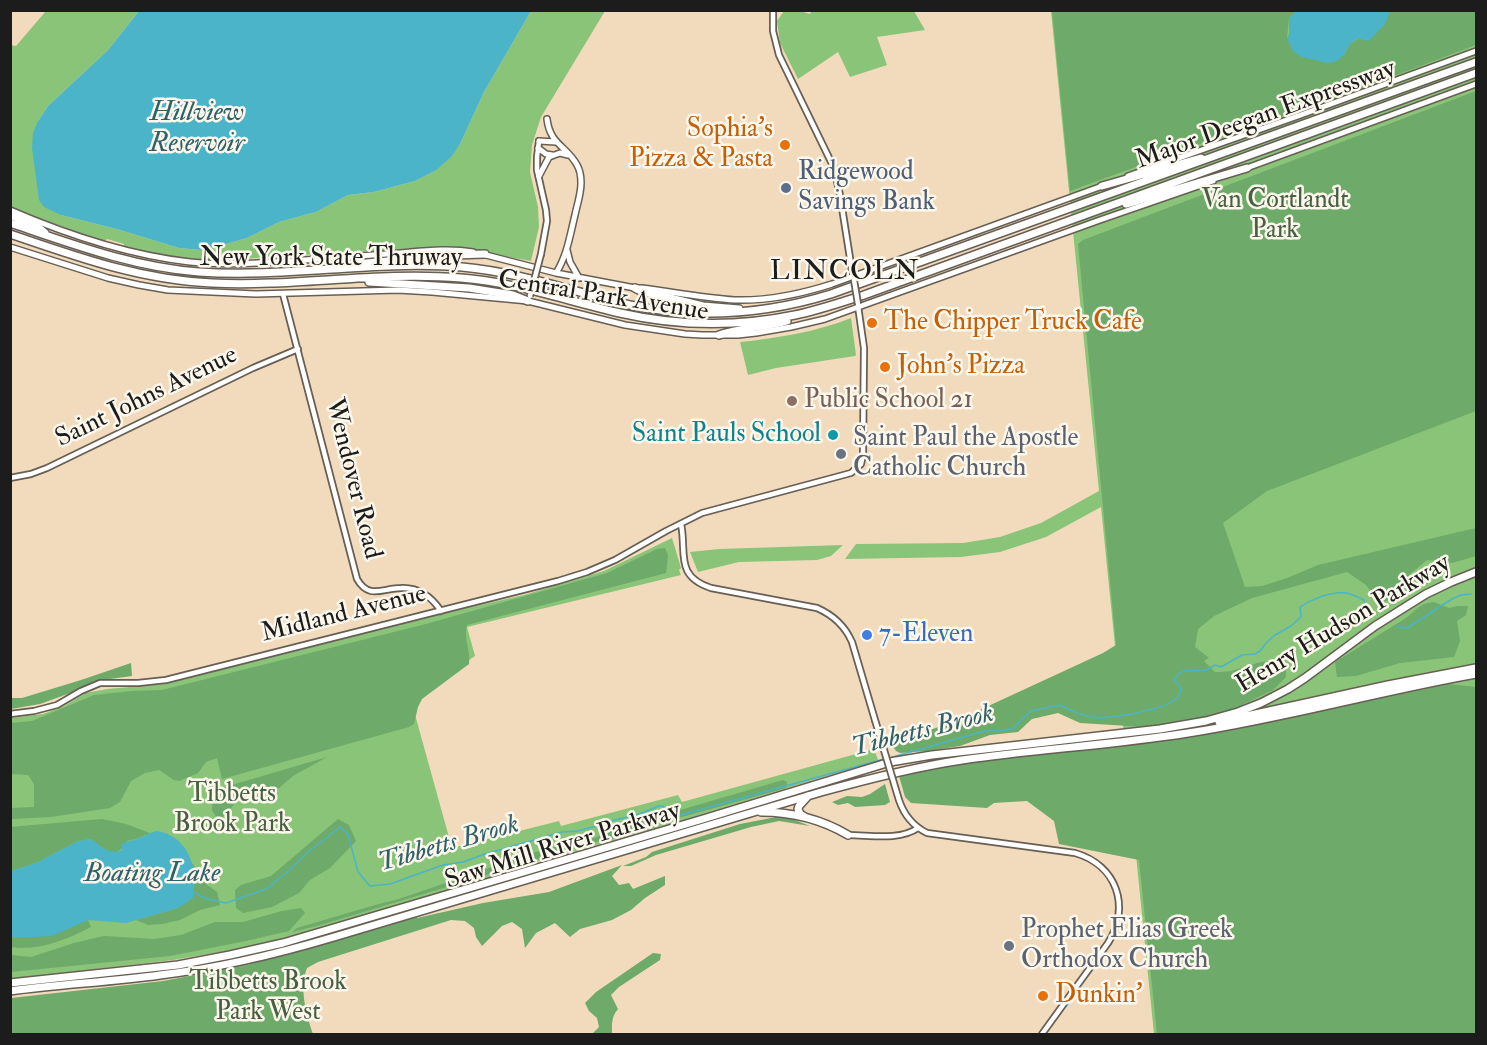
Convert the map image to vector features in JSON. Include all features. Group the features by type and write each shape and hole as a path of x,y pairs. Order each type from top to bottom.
{"highway":[{"name":"Major Deegan Expressway","path":"1069,209 1476,62"},
{"name":"Major Deegan Expressway","path":"1103,208 1476,73"},
{"path":"1102,186 1190,160 1224,153"},
{"path":"1103,208 1137,201 1248,168"},
{"name":"New York State Thruway","path":"10,234 106,266 167,279 230,284 427,276 480,280 526,289 636,317 724,324 778,319 813,311 864,295 1103,208"},
{"name":"New York State Thruway","path":"10,223 128,261 181,270 234,273 410,266 464,267 517,276 651,309 705,313 750,311 797,304 1069,209"},
{"path":"10,215 38,227 50,237"},
{"path":"314,270 375,262 485,254"},
{"path":"319,280 469,288 529,299"},
{"path":"635,288 695,304 734,307 750,311"},
{"path":"719,335 730,331 771,325 813,311"},
{"name":"Henry Hudson Parkway","path":"1127,737 1231,714 1278,695 1400,609 1437,588 1476,572"},
{"path":"1172,727 1222,722 1476,668"},
{"name":"Henry Hudson Parkway","path":"1127,737 1231,726 1405,687 1476,674"},
{"name":"Saw Mill River Parkway","path":"10,991 170,974 274,954 882,775 944,763 1127,737"},
{"name":"Saw Mill River Parkway","path":"10,983 178,965 283,943 890,762 949,753 1127,737"},
{"path":"809,796 800,805 798,809 800,814 828,824 848,835"},
{"path":"753,813 782,813 807,817"}],"main road":[{"name":"Central Park Avenue","path":"10,210 105,245 130,252 191,262 253,263 454,250 485,254 556,273 635,288 734,300 772,298 809,291 854,278 1146,169 1476,51"},
{"name":"Central Park Avenue","path":"10,247 108,278 168,290 284,294 398,290 529,299 625,325 684,334 738,335 825,319 858,305 1173,196 1476,84"},
{"path":"547,119 549,130 556,142 576,164 581,180 567,249 556,273"},
{"path":"539,144 556,142"},
{"path":"539,144 546,153 553,155"},
{"path":"538,176 549,157 560,153 569,155"},
{"path":"567,249 570,262 579,278"}],"street":[{"path":"773,10 773,31 779,55 834,168 858,305"},
{"path":"529,299 547,226 538,176 539,144"},
{"name":"Wendover Road","path":"284,294 359,582 367,590 373,591 400,588 417,590 431,598 441,611"},
{"name":"Midland Avenue","path":"10,714 57,705 100,683 166,680 546,584 587,572 615,560 706,512 853,472 862,462 863,455 864,366 858,305"},
{"name":"Saint Johns Avenue","path":"10,478 47,468 253,368 298,349"},
{"path":"681,524 684,562 689,573 700,584 813,607 828,613 846,631 852,642 899,800 906,815 918,828 934,835 1076,853 1097,863 1106,872 1117,891 1120,905 1115,932 1042,1035"},
{"path":"848,835 899,836 918,828"}],"green space":[{"path":"812,10 914,11 925,30 877,37 887,65 850,77 838,52 798,79 780,43 777,21 784,11 800,11 810,14"},
{"name":"Hillview Reservoir","path":"46,11 139,11 108,50 48,106 38,121 61,215 179,248 201,250 247,238 279,222 316,212 348,195 374,192 415,181 435,171 460,144 484,92 531,11 605,11 541,117 532,145 530,172 538,207 539,227 531,261 462,249 364,251 193,260 124,248 124,244 107,239 104,242 11,208 10,45 16,46"},
{"name":"Van Cortlandt Park","path":"1051,11 1476,11 1476,1034 1154,1034 1101,507 1046,537 1000,552 961,557 845,559 856,544 963,543 1000,537 1041,523 1099,491"},
{"path":"1052,11 1297,11 1289,18 1287,38 1344,55 1350,44 1359,38 1365,40 1384,24 1390,11 1476,11 1476,45 1314,106 1185,149 1070,191"},
{"path":"1476,91 1476,411 1267,491 1223,523 1245,587 1262,586 1318,565 1476,528 1476,556 1452,563 1427,560 1409,575 1389,601 1377,600 1366,585 1347,572 1252,598 1214,616 1198,629 1195,647 1209,658 1204,661 1215,672 1229,671 1260,662 1272,661 1286,664 1286,677 1273,690 1229,711 1145,727 1080,723 1058,713 1032,719 1018,732 990,735 960,746 928,751 900,753 896,751 891,744 958,720 1116,645 1078,244 1083,240"},
{"path":"851,318 855,356 776,368 748,375 740,342 797,334"},
{"name":"Tibbetts Brook Park","path":"672,538 681,575 467,627 475,656 436,682 415,700 414,711 452,848 559,821 561,826 678,795 682,802 874,749 878,760 262,945 173,960 11,979 10,718 43,714 64,706 86,693 165,684 524,595 604,571"},
{"path":"843,545 831,556 817,560 739,562 698,572 690,552 719,549"},
{"path":"665,548 668,555 666,573 467,625 469,664 422,699 414,724 409,727 222,779 217,758 206,762 198,773 179,781 159,770 145,773 131,781 120,802 110,808 51,817 11,819 11,808 34,807 34,784 28,775 11,774 11,723 32,721 94,695 162,690 426,624 607,573 657,549"},
{"path":"1434,602 1449,608 1468,606 1466,615 1457,621 1460,641 1454,657 1400,663 1356,676 1337,677 1335,662 1403,620 1420,606"},
{"path":"131,663 132,676 95,681 40,704 11,709 11,698 22,698"},
{"path":"1449,684 1476,687 1476,1034 1157,1034 1139,860 1059,844 1054,821 1027,801 994,803 987,808 911,803 905,797 899,776 957,764 1170,740 1259,724"},
{"path":"327,757 293,776 279,788 241,795 226,815 218,819 212,811 214,800 225,787"},
{"path":"783,780 787,782 786,788 292,932 297,928 399,899 510,859 570,843 578,844 609,830 647,820 656,820 670,813"},
{"path":"885,784 890,802 885,805 855,807 848,803 838,805 832,802 847,796 862,797"},
{"path":"776,817 792,819 810,826 779,821 656,855 631,866 623,866 646,857 652,852 740,824"},
{"path":"102,819 126,824 150,833 127,841 123,847 114,852 106,850 91,839 78,841 36,863 11,871 10,827"},
{"path":"338,819 349,825 356,841 330,868 310,880 299,893 272,907 243,913 236,908 235,890 241,885 271,876"},
{"path":"190,860 206,884 217,892 220,905 200,910 180,920 162,924 148,925 136,920 178,908 195,879"},
{"name":"Tibbetts Brook Park West","path":"622,865 612,876 619,885 629,883 633,889 665,876 665,885 631,910 612,920 580,929 570,937 555,923 536,933 525,948 522,929 512,922 502,926 482,946 476,937 474,928 465,921 451,920 318,962 307,968 304,992 306,1010 313,1034 11,1034 11,998 163,981 247,965 417,917 549,892"},
{"path":"301,908 305,913 289,931 246,941 170,956 11,972 11,955 31,957 104,936 154,939 181,935 215,922 243,922"},
{"path":"88,920 91,927 62,940 42,946 11,947 11,937 34,937"},
{"path":"653,953 661,954 660,960 619,987 611,995 618,1009 613,1018 612,1034 592,1034 599,1027 597,1018 589,1011 585,1003 596,992"}],"water":[{"name":"Hillview Reservoir","path":"139,11 531,11 484,92 460,144 451,157 435,171 415,181 374,192 348,195 316,212 279,222 247,238 201,250 179,248 61,215 44,207 39,200 32,148 33,133 38,121 48,106 108,50"},
{"path":"1297,11 1390,11 1385,24 1369,41 1358,38 1350,44 1344,55 1337,61 1328,63 1301,57 1293,51 1287,38 1289,18"},
{"name":"Boating Lake","path":"157,831 173,837 188,854 194,870 193,898 178,908 126,923 88,920 52,936 11,937 11,871 36,863 78,841 91,839 105,849 117,852 122,850 122,844"}],"waterway":[{"name":"Tibbetts Brook","path":"889,758 985,731 1012,729 1031,711 1060,705 1082,715 1098,718 1160,707 1178,696 1181,691 1174,680 1181,673 1188,670 1206,670 1215,665 1221,667 1242,655 1255,654 1275,635 1301,617 1300,607 1310,601 1328,594 1346,593 1364,600 1365,610"},
{"name":"Tibbetts Brook","path":"1397,627 1407,628 1452,599 1471,594"},
{"name":"Tibbetts Brook","path":"667,812 673,817 884,759"},
{"name":"Tibbetts Brook","path":"193,892 207,899 226,903 266,889 340,827 348,834 358,872 370,886 390,884 443,865 463,862 562,832 597,826 637,815 659,806 665,809"}],"place":[{"name":"Sophia's Pizza & Pasta","path":"785,145"},
{"name":"Ridgewood Savings Bank","path":"786,188"},
{"name":"The Chipper Truck Cafe","path":"872,323"},
{"name":"John's Pizza","path":"885,367"},
{"name":"Public School 21","path":"792,401"},
{"name":"Saint Pauls School","path":"833,435"},
{"name":"Saint Paul the Apostle Catholic Church","path":"841,454"},
{"name":"7-Eleven","path":"867,635"},
{"name":"Prophet Elias Greek Orthodox Church","path":"1009,946"},
{"name":"Dunkin'","path":"1043,996"}],"district":[{"name":"LINCOLN","path":"845,273"}]}
